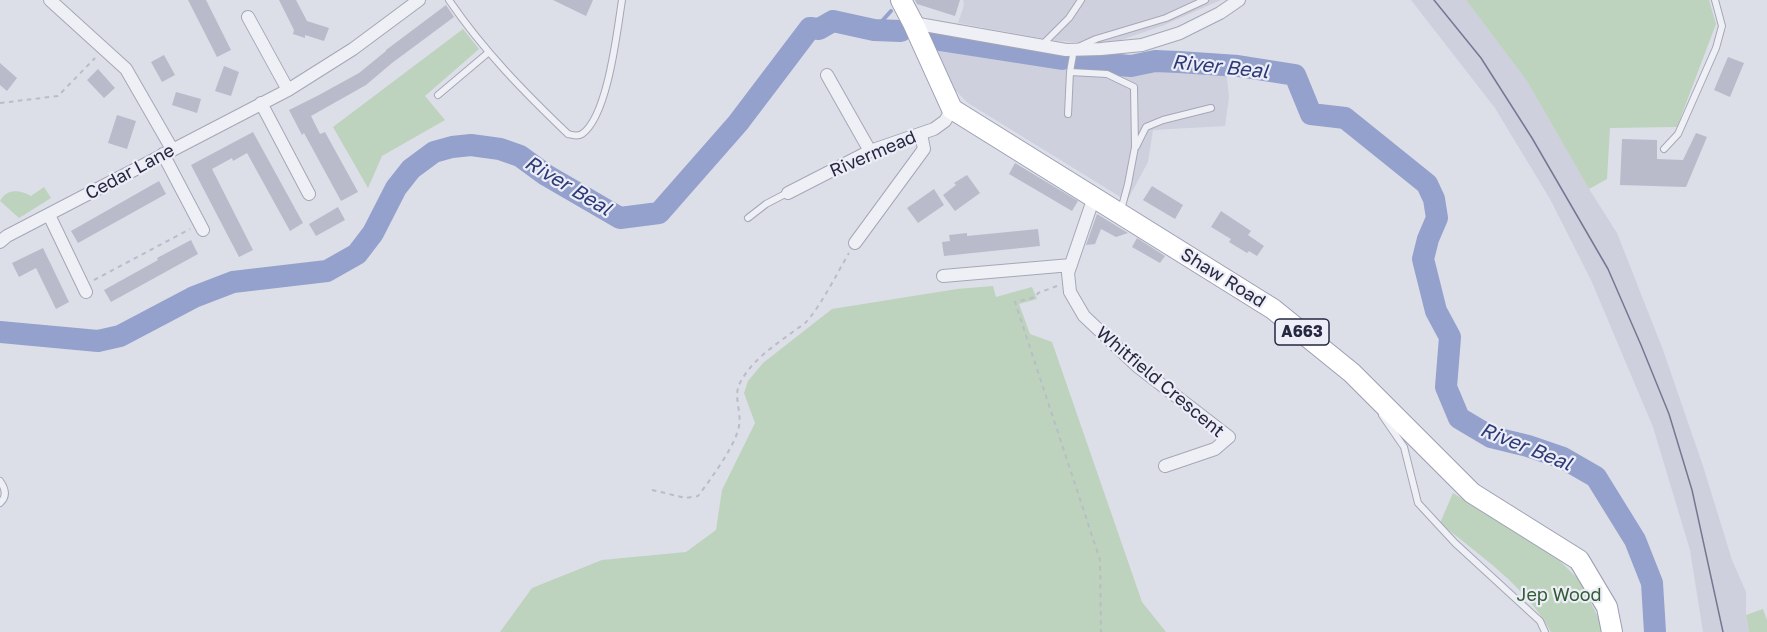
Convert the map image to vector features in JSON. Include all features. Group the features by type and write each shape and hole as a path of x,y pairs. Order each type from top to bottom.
{"main road":[{"path":"900,0 913,23 952,109"},
{"name":"Shaw Road","path":"952,109 1273,309 1354,380 1472,493 1579,560 1607,607 1612,632"}],"street":[{"path":"50,0 126,69 168,152 201,227"},
{"name":"Cedar Lane","path":"0,242 7,236 288,90 353,50 419,0"},
{"path":"913,23 1074,50 1101,49 1142,45 1180,33 1220,13 1239,0"},
{"path":"248,17 288,90"},
{"path":"827,75 870,152"},
{"path":"261,103 309,194"},
{"name":"Rivermead","path":"788,192 870,152 934,129 945,121 952,109"},
{"path":"855,243 924,149 921,134"},
{"name":"Whitfield Crescent","path":"1094,197 1068,273 1070,292 1084,316 1137,366 1229,437 1215,449 1165,466"},
{"path":"49,214 85,289"},
{"path":"943,276 1071,265"}],"lane":[{"path":"449,0 463,21 507,74 568,134 575,136 581,134 591,122 603,100 622,0"},
{"path":"1041,45 1069,18 1081,0"},
{"path":"1068,114 1074,50 1096,39 1166,18 1205,0"},
{"path":"1664,149 1678,134 1716,48 1722,26 1715,0"},
{"path":"438,95 489,51"},
{"path":"1071,72 1107,74 1134,87 1135,147 1120,213"},
{"path":"1135,147 1146,127 1163,120 1211,108"},
{"path":"748,218 766,204 788,192"},
{"path":"1376,409 1404,447 1418,503 1455,543 1540,621 1545,632"},
{"path":"0,481 5,488 5,495 0,503"}],"path":[{"path":"0,103 58,96 104,49"},
{"path":"85,289 201,227"},
{"path":"652,490 686,498 698,496 736,436 740,418 737,394 746,371 760,357 805,323 855,243"},
{"path":"1069,282 1038,293 1036,297 1015,302 1100,560 1101,632"}],"shaded area":[{"path":"963,0 1221,0 1162,26 1109,44 1057,41 958,23 964,5"},
{"path":"1411,0 1466,0 1527,81 1617,233 1663,350 1732,560 1746,592 1749,632 1703,632 1690,550 1653,427 1591,280 1550,199 1495,108"},
{"path":"932,42 1113,68 1189,65 1226,69 1229,97 1225,126 1153,130 1148,162 1127,201 968,103 949,84"}],"green space":[{"path":"1466,0 1709,0 1716,24 1677,127 1610,128 1607,179 1589,189 1527,81"},
{"path":"463,29 479,49 425,96 445,120 382,156 368,188 333,127"},
{"path":"44,187 51,198 19,218 0,201 10,192 22,192 31,196"},
{"path":"993,286 996,297 1032,287 1037,299 1019,304 1030,334 1052,342 1142,602 1166,632 500,632 532,588 602,560 686,552 716,530 722,490 755,423 744,393 748,381 763,363 832,309 957,289"},
{"name":"Jep Wood","path":"1453,493 1559,560 1580,581 1600,621 1602,632 1551,632 1529,600 1516,586 1440,523"},
{"path":"1763,609 1767,620 1767,632 1749,632 1746,615"}],"building":[{"path":"188,0 206,0 231,50 217,57"},
{"path":"279,0 296,0 307,21 329,28 324,41 293,34 294,30"},
{"path":"553,0 593,0 586,16"},
{"path":"915,0 960,0 955,16 917,4"},
{"path":"446,5 454,17 366,85 311,116 320,134 325,132 358,192 341,201 289,110 359,73"},
{"path":"164,55 175,75 162,82 151,62"},
{"path":"1728,57 1744,63 1730,97 1714,90"},
{"path":"0,63 17,78 7,91 0,85"},
{"path":"224,66 239,72 231,96 215,91"},
{"path":"98,69 115,88 104,98 87,80"},
{"path":"176,92 201,99 197,113 172,105"},
{"path":"117,115 136,121 127,149 108,143"},
{"path":"253,132 303,223 290,231 247,153 233,161 232,158 212,169 253,250 239,257 191,165"},
{"path":"1696,133 1707,137 1686,187 1620,185 1622,139 1657,140 1657,159 1683,160"},
{"path":"1015,163 1078,201 1072,211 1009,174"},
{"path":"967,175 980,193 955,211 943,195 956,185 954,183"},
{"path":"159,181 166,194 78,243 71,231"},
{"path":"1152,186 1183,205 1175,219 1143,200"},
{"path":"934,189 944,205 918,223 907,208"},
{"path":"338,207 345,220 316,236 309,224"},
{"path":"1221,211 1251,231 1248,235 1264,246 1257,256 1229,242 1231,239 1211,227"},
{"path":"1097,214 1128,233 1116,237 1101,229 1095,244 1086,245"},
{"path":"1038,229 1040,246 944,256 942,242 950,241 949,235 967,233 967,236"},
{"path":"1137,238 1165,256 1160,263 1132,247"},
{"path":"191,240 198,254 111,302 104,290"},
{"path":"43,248 69,302 56,309 36,268 19,277 12,263"}],"waterway":[{"path":"874,30 891,11"},
{"name":"River Beal","path":"0,332 98,341 120,336 194,297 233,282 327,271 357,254 373,233 396,188 411,169 434,152 452,147 471,145 500,149 520,156 546,175 620,218 659,213 738,123 810,28 819,29 833,21 874,30 901,31"},
{"name":"River Beal","path":"933,39 1062,59"},
{"name":"River Beal","path":"1083,62 1131,66 1155,61 1179,62 1238,66 1295,75 1311,114 1345,118 1427,184 1434,199 1437,218 1423,259 1436,311 1450,337 1446,387 1459,418 1491,437 1563,458 1596,477 1635,540 1652,583 1655,632"}],"tram line":[{"path":"1434,0 1481,58 1532,138 1608,269 1669,414 1692,490 1723,632"}]}
